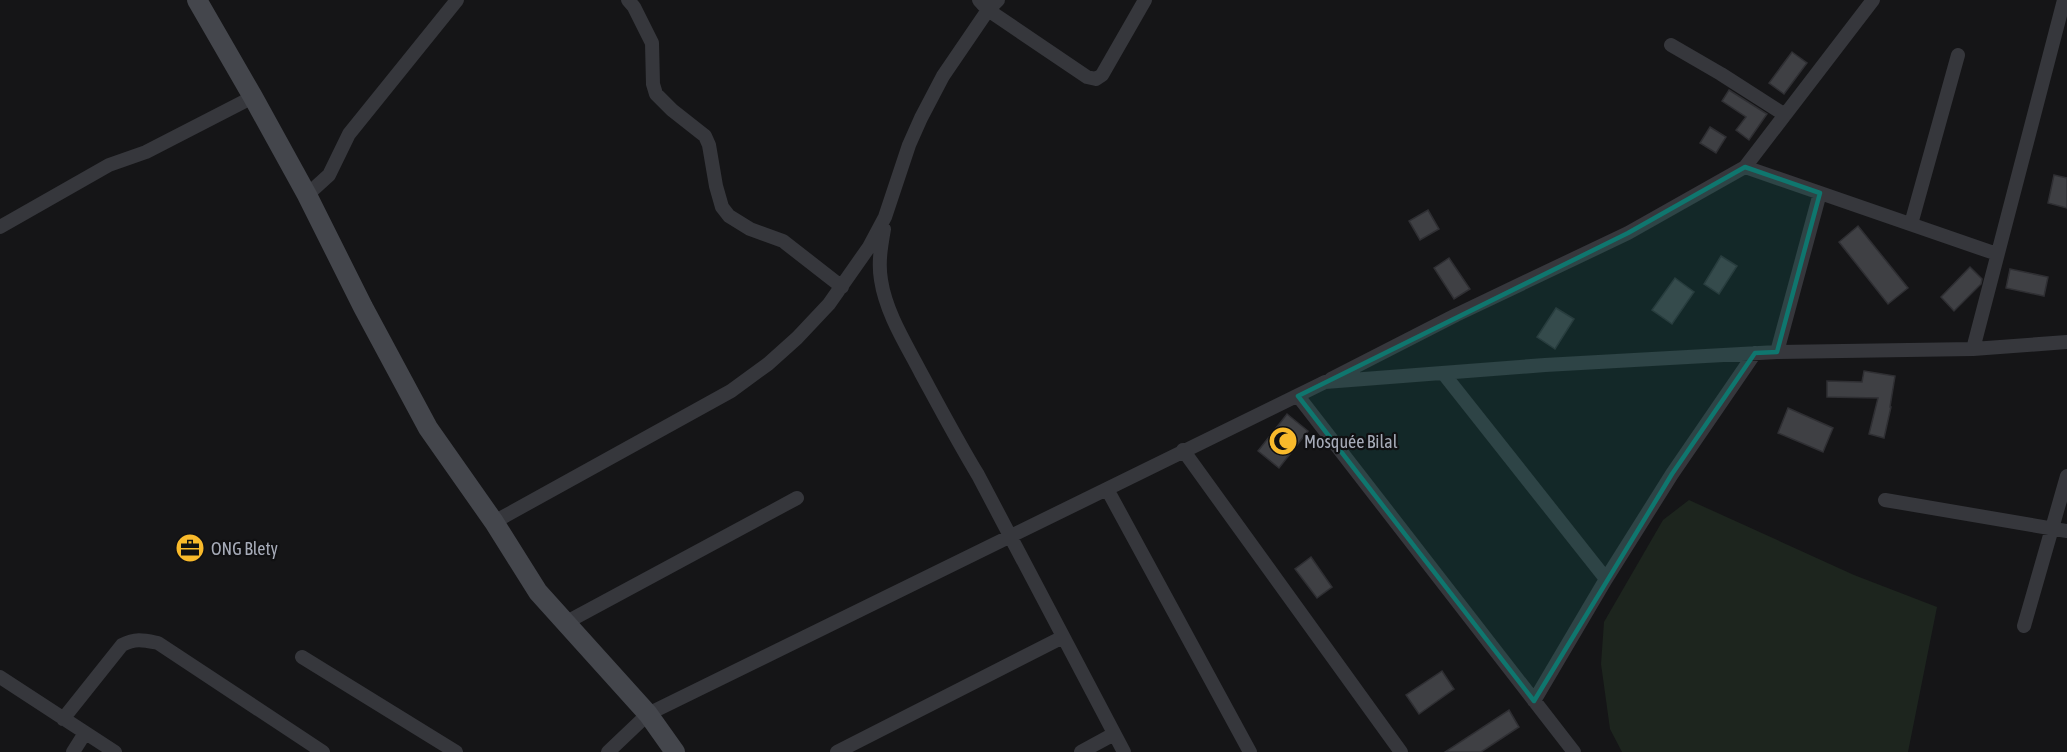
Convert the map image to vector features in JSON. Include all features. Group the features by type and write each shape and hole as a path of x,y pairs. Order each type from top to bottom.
{"main road":[{"path":"197,0 307,195 363,307 428,428 494,522 538,592 648,714 675,752"}],"street":[{"path":"307,195 329,175 349,134 457,0"},
{"path":"628,0 634,7 652,43 656,94 705,136 722,207 729,216 750,229 783,241 842,287"},
{"path":"494,522 731,391 768,364 797,338 842,287 869,247 885,218 909,145 921,118 943,76 988,3 1087,76 1096,79 1102,75 1145,0"},
{"path":"608,752 648,714 1009,535 1298,396 1456,315 1628,233 1745,167 1873,0"},
{"path":"1973,349 2064,0"},
{"path":"2053,42 2067,46"},
{"path":"1671,45 1785,115"},
{"path":"1911,224 1958,55"},
{"path":"0,227 109,165 146,152 253,97"},
{"path":"1745,167 1997,254"},
{"path":"1777,352 1820,193"},
{"path":"885,218 879,267 888,306 902,338 978,475 1124,752"},
{"path":"1325,382 1755,353 1973,349 2067,342"},
{"path":"1534,701 1606,579 1672,474 1755,353"},
{"path":"1443,373 1606,579"},
{"path":"1298,396 1574,752"},
{"path":"1183,450 1401,752"},
{"path":"2024,626 2067,476"},
{"path":"1107,489 1250,752"},
{"path":"565,623 797,498"},
{"path":"1885,500 2067,531"},
{"path":"837,752 1063,637"},
{"path":"63,719 122,645 132,640 146,640 158,643 323,752"},
{"path":"302,657 456,752"},
{"path":"0,677 115,752"},
{"path":"73,752 85,733"},
{"path":"1082,752 1114,734"}],"highlighted area":[{"path":"1745,167 1820,193 1777,352 1755,353 1672,474 1534,701 1298,396 1628,233"}],"shaded area":[{"path":"1689,500 1854,575 1937,607 1908,752 1622,752 1610,729 1601,664 1604,622 1663,520"}],"building":[{"path":"1792,52 1807,63 1784,94 1769,83"},
{"path":"1729,90 1767,114 1749,140 1736,130 1746,117 1722,101"},
{"path":"1710,127 1726,137 1716,153 1700,143"},
{"path":"2054,175 2067,178 2067,208 2048,203"},
{"path":"1428,210 1439,229 1420,240 1409,221"},
{"path":"1858,226 1908,288 1888,304 1839,242"},
{"path":"1721,256 1737,266 1719,294 1704,284"},
{"path":"1449,258 1470,289 1454,299 1434,268"},
{"path":"1970,267 1982,279 1981,284 1954,311 1941,297"},
{"path":"2010,269 2048,277 2044,296 2006,288"},
{"path":"1675,278 1694,292 1672,324 1652,310"},
{"path":"1556,308 1574,319 1555,349 1537,337"},
{"path":"1864,371 1895,376 1884,438 1869,434 1878,398 1827,397 1827,381 1862,382"},
{"path":"1788,408 1833,428 1823,452 1778,433"},
{"name":"Mosquée Bilal","path":"1287,414 1308,431 1279,468 1258,451"},
{"path":"1311,557 1332,587 1317,598 1295,569"},
{"path":"1442,671 1454,689 1419,714 1406,695"},
{"path":"1509,710 1519,727 1481,752 1445,752"}],"place":[{"name":"Mosquée Bilal","path":"1283,441"},
{"name":"ONG Blety","path":"190,548"}]}
